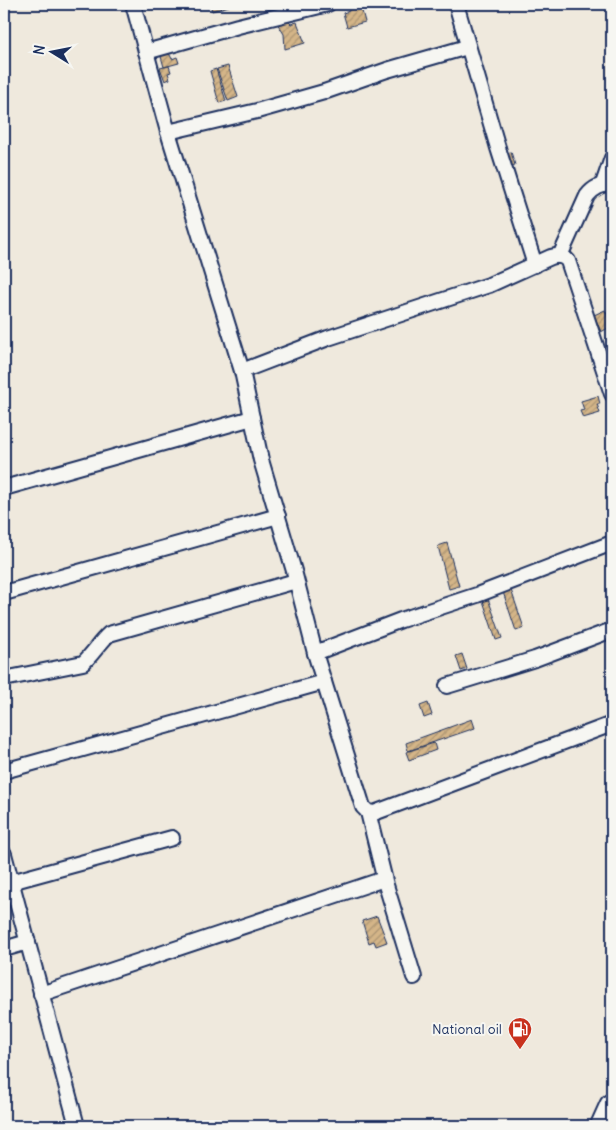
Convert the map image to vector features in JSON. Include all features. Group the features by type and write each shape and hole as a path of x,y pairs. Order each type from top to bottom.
{"highway":[{"path":"603,1126 612,1106"}],"street":[{"path":"133,4 168,132 242,371 261,460 315,653 363,807 368,812 384,879 414,977"},
{"path":"146,52 238,26 328,4"},
{"path":"456,4 467,47 535,265"},
{"path":"168,132 257,111 467,47"},
{"path":"560,256 587,196 592,189 607,184 612,158"},
{"path":"242,371 328,338 489,285 551,257 560,256 564,257 568,262 612,394"},
{"path":"4,488 252,418"},
{"path":"4,593 278,516"},
{"path":"315,653 401,620 477,595 612,543"},
{"path":"4,679 83,663 92,655 101,641 110,634 296,581"},
{"path":"447,686 535,659 612,630"},
{"path":"4,771 324,682"},
{"path":"368,812 374,813 612,724"},
{"path":"11,882 172,838"},
{"path":"4,854 77,1126"},
{"path":"42,994 384,879"},
{"path":"4,949 28,942"}],"building":[{"path":"210,4 228,4 229,6 212,11"},
{"path":"360,4 365,22 347,27 343,13 349,11 348,6"},
{"path":"286,19 291,24 297,22 305,43 285,49 284,34 277,23"},
{"path":"167,49 172,59 177,57 179,63 164,67 160,53"},
{"path":"169,66 171,72 168,73 170,79 165,81 160,68"},
{"path":"228,66 238,97 228,101 217,69"},
{"path":"216,69 226,101 219,103 210,71"},
{"path":"511,152 515,165 506,167 502,154"},
{"path":"605,310 612,326 601,332 594,315"},
{"path":"598,396 600,404 597,404 600,413 583,418 580,411 584,410 581,401"},
{"path":"447,543 459,586 449,589 438,546"},
{"path":"509,584 524,628 516,631 501,586"},
{"path":"486,593 502,638 496,640 481,595"},
{"path":"462,654 467,669 461,671 456,656"},
{"path":"428,703 432,715 424,718 420,706"},
{"path":"472,719 475,728 408,751 406,743"},
{"path":"434,743 436,750 409,760 406,752"},
{"path":"377,916 387,942 376,946 374,941 369,943 362,921"}],"place":[{"name":"National oil","path":"520,1050"}]}
